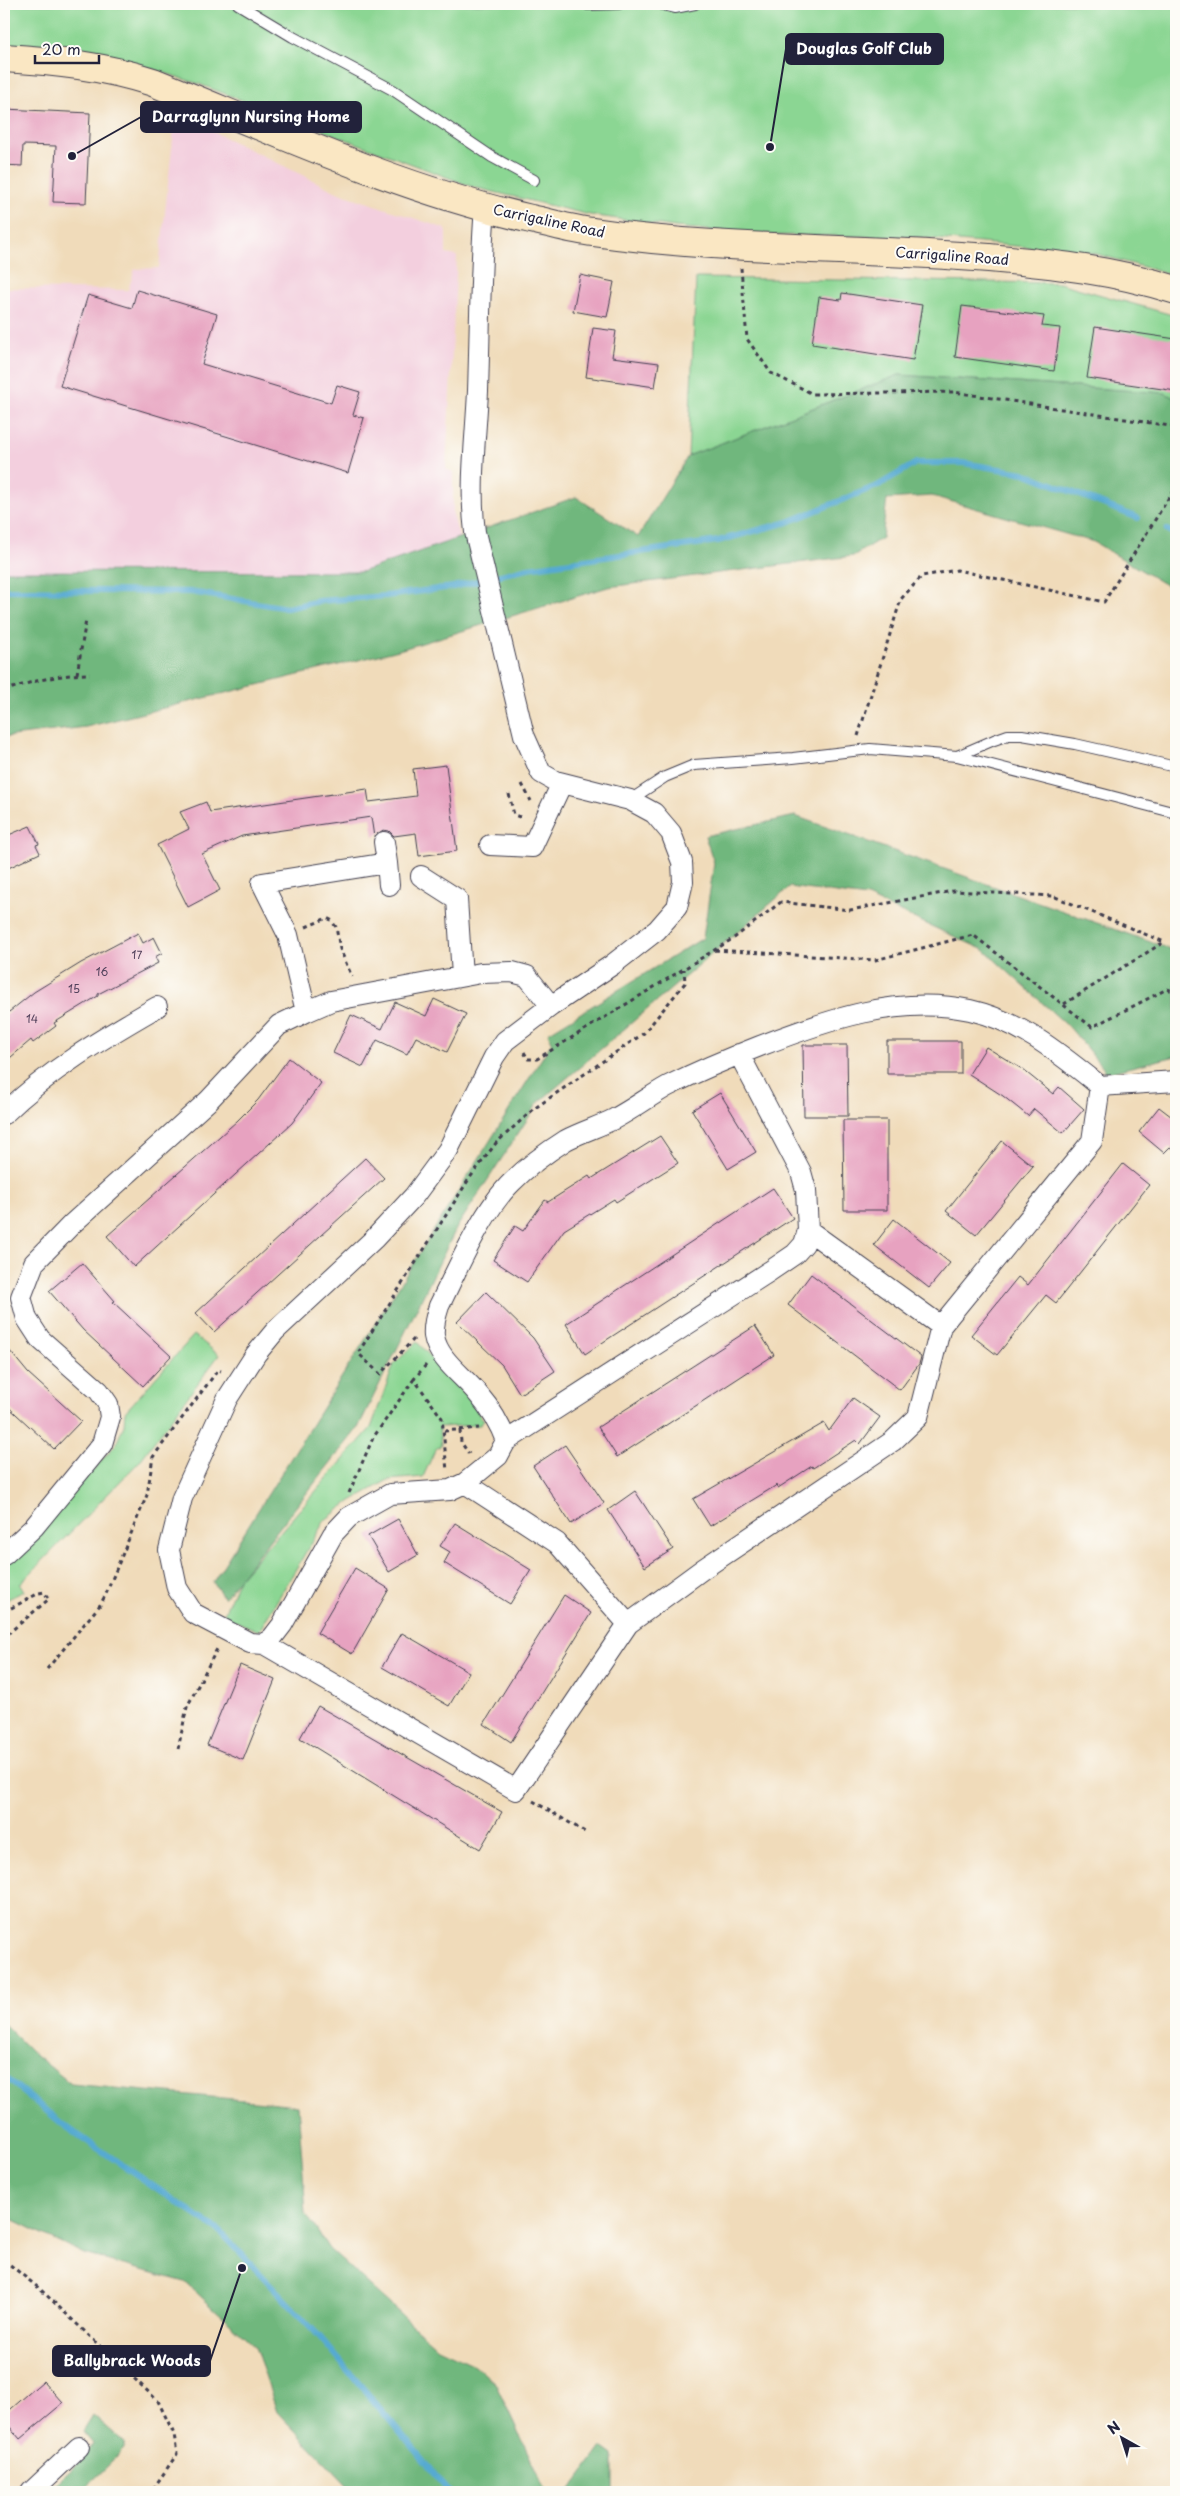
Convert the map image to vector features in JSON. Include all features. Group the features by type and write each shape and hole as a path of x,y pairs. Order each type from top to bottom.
{"main road":[{"name":"Carrigaline Road","path":"4,58 71,62 125,73 153,82 352,163 486,207 591,232 739,245 928,253 1064,264 1106,272 1176,290"}],"street":[{"path":"486,207 481,261 478,390 472,512 475,532 524,735 541,773 562,783 630,800 654,813 671,833 682,862 684,882 677,907 658,930 505,1041 494,1057 448,1150 414,1196 374,1239 275,1331 227,1399 182,1498 168,1550 177,1588 193,1613 250,1643 264,1644 516,1790 628,1624 703,1569 893,1441 918,1417 941,1326 1092,1141 1100,1086"},
{"path":"490,845 532,847 562,783"},
{"path":"384,842 389,885"},
{"path":"306,1012 288,936 262,883 387,864"},
{"path":"421,876 457,899 462,976"},
{"path":"4,1555 34,1527 102,1444 110,1417 108,1404 99,1391 40,1339 27,1319 21,1297 34,1263 72,1224 208,1101 279,1025 306,1012 331,1001 480,973 512,972 527,976 551,1006"},
{"path":"506,1441 501,1428 479,1394 443,1356 434,1335 439,1306 494,1204 511,1182 536,1161 567,1140 614,1119 668,1086 739,1054 810,1026 879,1008 922,1005 969,1010 1018,1028 1042,1040 1100,1086 1176,1081"},
{"path":"4,1114 25,1093 90,1046 157,1007"},
{"path":"264,1644 272,1638 282,1625 333,1534 349,1517 390,1494 450,1490 456,1481 498,1456 506,1441 795,1254 804,1244 808,1230 806,1190 801,1172 739,1054"},
{"path":"808,1230 941,1326"},
{"path":"456,1481 557,1544 628,1624"},
{"path":"31,2492 79,2447"}],"lane":[{"path":"238,4 293,37 393,90 492,157 534,180"},
{"path":"588,5 620,4"},
{"path":"659,4 675,8 695,4"},
{"path":"957,756 1008,735 1022,735 1075,744 1176,767"},
{"path":"630,800 665,776 694,765 870,750 957,756 1176,813"}],"path":[{"path":"739,245 747,339 771,373 813,394 954,392 1176,427"},
{"path":"853,752 901,599 922,576 957,570 1104,602 1171,494 1176,491"},
{"path":"77,674 86,620"},
{"path":"4,691 30,682 77,674 90,674"},
{"path":"521,777 521,783 532,804"},
{"path":"509,794 514,815 525,818 529,814"},
{"path":"523,1051 528,1059 537,1059 734,938 781,902 850,910 953,891 1053,896 1164,942 1064,1004"},
{"path":"302,928 327,918 331,920 336,927 340,948 360,996"},
{"path":"714,950 875,960 973,935 1092,1027 1167,989 1176,992"},
{"path":"380,1374 418,1335"},
{"path":"347,1497 374,1438 430,1360"},
{"path":"47,1669 100,1606 106,1594 147,1495 153,1457 218,1370 226,1373"},
{"path":"414,1380 442,1418 456,1481"},
{"path":"444,1431 484,1428"},
{"path":"460,1430 461,1442 474,1461"},
{"path":"4,1612 39,1593 44,1592 49,1599 4,1637"},
{"path":"178,1749 187,1707 227,1631"},
{"path":"516,1790 585,1832"},
{"path":"4,2260 40,2289 158,2401 174,2434 178,2454 151,2492"}],"shaded area":[{"path":"191,121 339,193 446,229 446,254 457,256 446,469 453,472 453,515 477,603 4,587 4,288 128,290 135,269 159,268 174,129"}],"green space":[{"path":"4,4 1176,4 1176,276 1093,253 914,237 760,235 675,227 590,215 473,187 199,84 149,68 81,51 4,45"},
{"path":"696,278 1059,283 1176,316 1176,399 1164,393 899,375 688,456"},
{"path":"899,375 1165,393 1176,399 1176,591 1094,542 932,496 887,499 882,538 853,556 608,587 399,650 86,727 4,737 4,571 361,572 576,497 638,537 688,456"},
{"path":"795,816 1176,951 1176,1056 1107,1073 1071,1029 984,950 867,897 790,887 538,1103 457,1227 358,1428 224,1598 213,1582 552,1042 548,1033 703,938 714,863 705,836"},
{"path":"194,1335 219,1355 139,1462 20,1584 24,1591 4,1601 4,1562 70,1496 116,1444 124,1425 125,1412"},
{"path":"417,1342 468,1397 484,1421 480,1425 439,1427 441,1445 435,1450 423,1477 388,1480 351,1501 325,1520 259,1631 223,1616 239,1579 371,1428 394,1364"},
{"path":"4,2024 32,2052 71,2084 298,2105 306,2214 329,2249 438,2348 475,2365 496,2384 546,2492 354,2492 277,2412 255,2346 185,2282 84,2254 4,2215"},
{"path":"93,2415 125,2443 125,2449 81,2492 46,2492 77,2463 93,2443 83,2431"},
{"path":"602,2447 613,2455 613,2492 569,2492"}],"building":[{"path":"4,109 90,113 86,203 53,202 56,146 23,145 22,166 4,165"},
{"path":"580,275 614,282 607,317 573,311"},
{"path":"137,290 217,314 202,364 331,403 337,385 360,392 353,415 364,418 348,473 60,386 88,295 132,308"},
{"path":"842,293 922,305 913,360 812,344 819,297 841,300"},
{"path":"962,306 1044,316 1042,326 1060,328 1054,371 955,357"},
{"path":"1095,327 1176,339 1176,391 1087,378"},
{"path":"593,328 616,331 612,357 659,363 655,387 586,377"},
{"path":"446,765 457,851 419,856 416,833 394,836 389,831 383,830 374,837 371,817 242,836 202,854 220,890 188,907 157,845 189,829 180,812 206,802 210,812 367,789 369,802 416,796 413,769"},
{"path":"30,826 39,844 36,845 40,853 4,870 4,837"},
{"path":"138,933 143,943 154,937 162,953 155,957 158,963 98,994 98,996 54,1023 56,1026 33,1043 31,1040 4,1063 4,1016 34,992 81,963"},
{"path":"434,999 466,1014 447,1052 416,1037 407,1054 377,1040 363,1067 333,1053 351,1015 382,1029 395,1002 426,1016"},
{"path":"887,1041 961,1041 961,1074 887,1074"},
{"path":"803,1045 847,1045 848,1116 804,1116"},
{"path":"986,1047 1022,1069 1053,1094 1059,1087 1084,1109 1063,1133 1034,1109 1028,1116 1003,1096 969,1074"},
{"path":"289,1058 321,1083 292,1123 134,1267 107,1236 237,1121 258,1100"},
{"path":"720,1093 756,1152 728,1169 692,1110"},
{"path":"1159,1107 1176,1120 1176,1152 1170,1147 1164,1153 1139,1132"},
{"path":"843,1120 887,1120 887,1210 844,1210"},
{"path":"660,1136 678,1163 616,1202 614,1199 564,1230 527,1282 493,1260 515,1226 523,1231 545,1200 548,1202 589,1176 591,1179"},
{"path":"1002,1141 1033,1166 976,1235 946,1211"},
{"path":"365,1158 384,1178 214,1332 196,1313"},
{"path":"1123,1164 1149,1185 1056,1303 1046,1295 997,1355 971,1335 1018,1277 1028,1285"},
{"path":"773,1188 793,1218 585,1354 566,1324"},
{"path":"894,1219 950,1263 929,1288 874,1245"},
{"path":"82,1263 115,1301 113,1302 171,1356 143,1386 83,1330 49,1291"},
{"path":"811,1274 921,1357 919,1364 900,1390 788,1305"},
{"path":"486,1292 533,1338 555,1371 520,1394 502,1365 457,1322"},
{"path":"755,1326 774,1355 617,1457 598,1427"},
{"path":"4,1344 28,1373 81,1421 54,1449 4,1403"},
{"path":"853,1398 880,1417 860,1444 856,1440 813,1468 812,1466 778,1488 777,1485 710,1526 693,1499 824,1423 829,1431"},
{"path":"565,1445 604,1503 571,1524 533,1466"},
{"path":"635,1491 673,1549 645,1567 608,1510"},
{"path":"398,1519 418,1555 389,1572 368,1536"},
{"path":"455,1523 531,1570 510,1604 444,1563 450,1552 440,1546"},
{"path":"355,1568 389,1589 352,1654 317,1633"},
{"path":"564,1595 591,1613 511,1742 484,1724"},
{"path":"402,1633 469,1672 449,1706 382,1667"},
{"path":"240,1665 275,1680 243,1760 207,1745"},
{"path":"318,1706 502,1812 480,1849 300,1738"},
{"path":"43,2381 63,2403 20,2439 4,2420 4,2415"}],"waterway":[{"path":"4,590 191,592 287,608 319,601 386,596 453,587 528,568 718,541 788,522 879,485 916,463 963,463 1024,473 1138,518"},
{"path":"1167,530 1176,534"},
{"path":"4,2076 65,2126 221,2232 319,2336 450,2492"}],"place":[{"name":"Douglas Golf Club","path":"770,147"},
{"name":"Darraglynn Nursing Home","path":"72,156"},
{"name":"Ballybrack Woods","path":"242,2268"}]}
